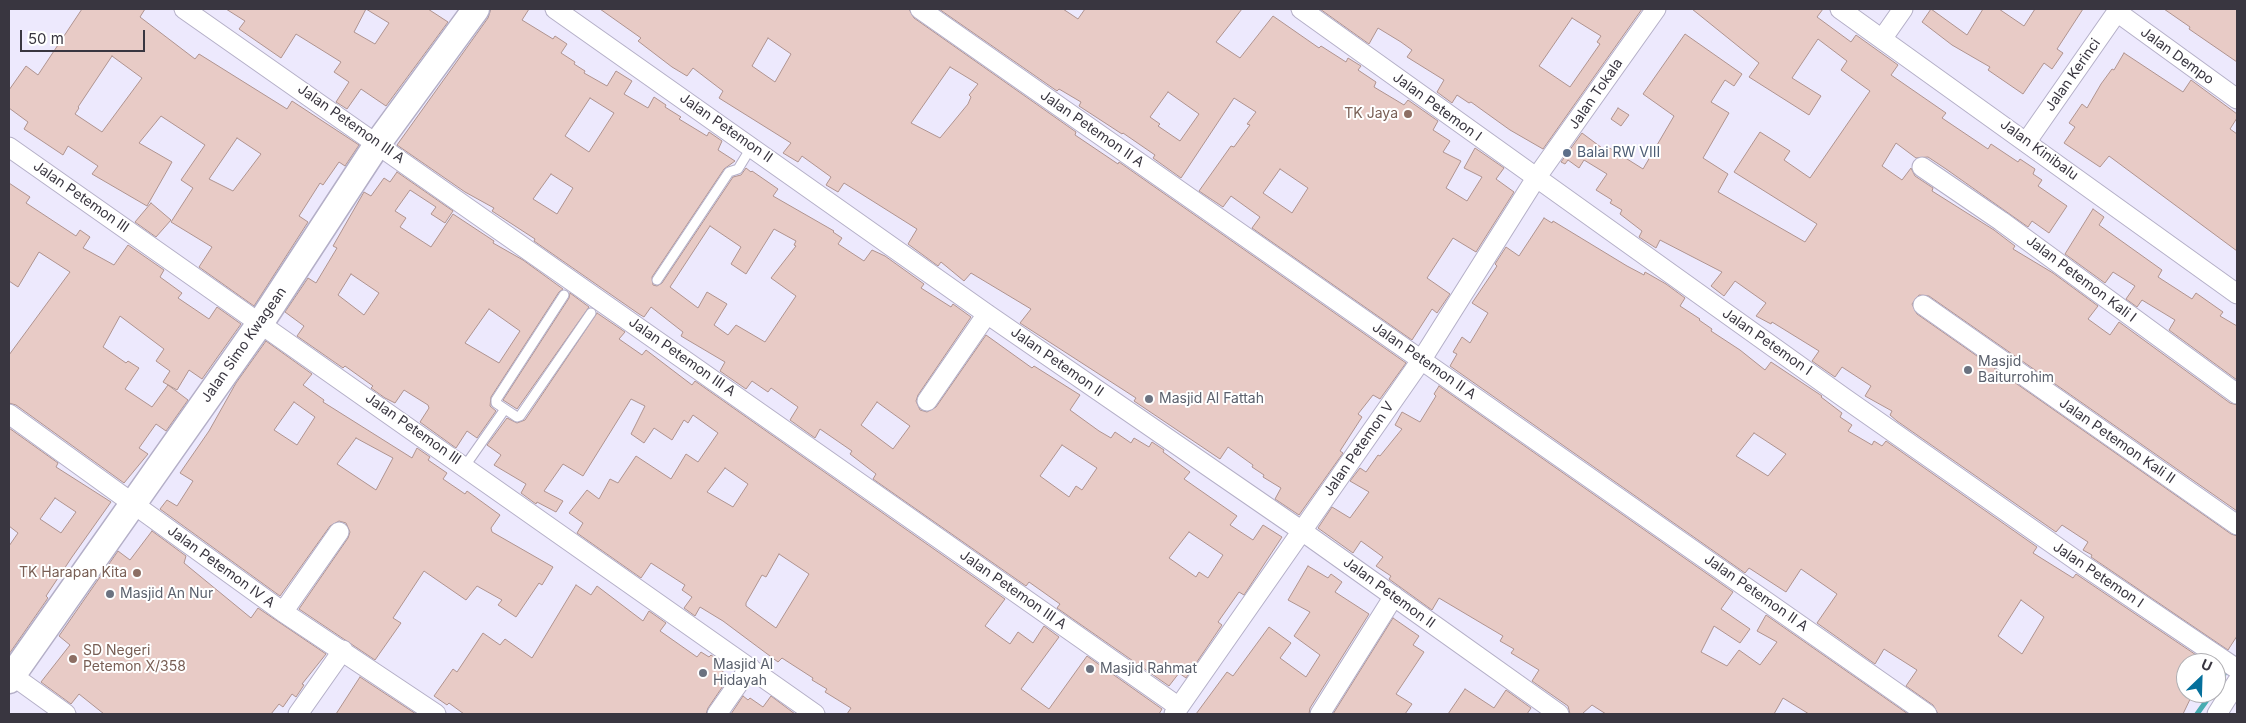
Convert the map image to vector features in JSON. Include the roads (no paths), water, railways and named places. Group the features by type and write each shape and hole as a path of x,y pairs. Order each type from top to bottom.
{"street":[{"name":"Jalan Petemon III A","path":"184,9 378,143 1177,711"},
{"name":"Jalan Simo Kwagean","path":"10,676 261,322 378,143 476,9"},
{"name":"Jalan Petemon II","path":"555,9 752,146 987,314 1302,531 1559,714"},
{"name":"Jalan Petemon II A","path":"920,9 1927,714"},
{"name":"Jalan Petemon I","path":"1302,9 1536,178 2233,669"},
{"name":"Jalan Tokala","path":"1536,178 1656,9"},
{"name":"Jalan Kinibalu","path":"1840,9 2027,141 2237,294"},
{"path":"1882,38 1903,9"},
{"name":"Jalan Dempo","path":"2118,10 2237,99"},
{"name":"Jalan Kerinci","path":"2027,141 2118,10"},
{"name":"Jalan Petemon III","path":"9,146 815,714"},
{"name":"Jalan Petemon Kali I","path":"1922,167 2022,236 2237,394"},
{"name":"Jalan Petemon V","path":"1177,711 1422,359 1536,178"},
{"name":"Jalan Petemon Kali II","path":"1923,305 2237,525"},
{"path":"927,401 987,314"},
{"name":"Jalan Petemon IV A","path":"9,414 282,612 343,650 436,714"},
{"path":"282,612 339,532"},
{"path":"1320,714 1394,596"},
{"path":"298,714 343,650"},
{"path":"717,714 750,667"},
{"path":"2217,714 2233,669"},
{"path":"10,676 66,714"}],"lane":[{"path":"657,280 728,172 738,169 752,146"},
{"path":"564,295 496,400 505,409 517,417 520,416 591,313"},
{"path":"465,466 505,409"}],"waterway":[{"path":"2197,714 2205,703"}],"place":[{"name":"TK Jaya","path":"1408,114"},
{"name":"Balai RW VIII","path":"1567,153"},
{"name":"Masjid Baiturrohim","path":"1968,370"},
{"name":"Masjid Al Fattah","path":"1149,399"},
{"name":"TK Harapan Kita","path":"137,573"},
{"name":"Masjid An Nur","path":"110,594"},
{"name":"SD Negeri Petemon X/358","path":"73,659"},
{"name":"Masjid Rahmat","path":"1090,669"},
{"name":"Masjid Al Hidayah","path":"703,673"}]}
